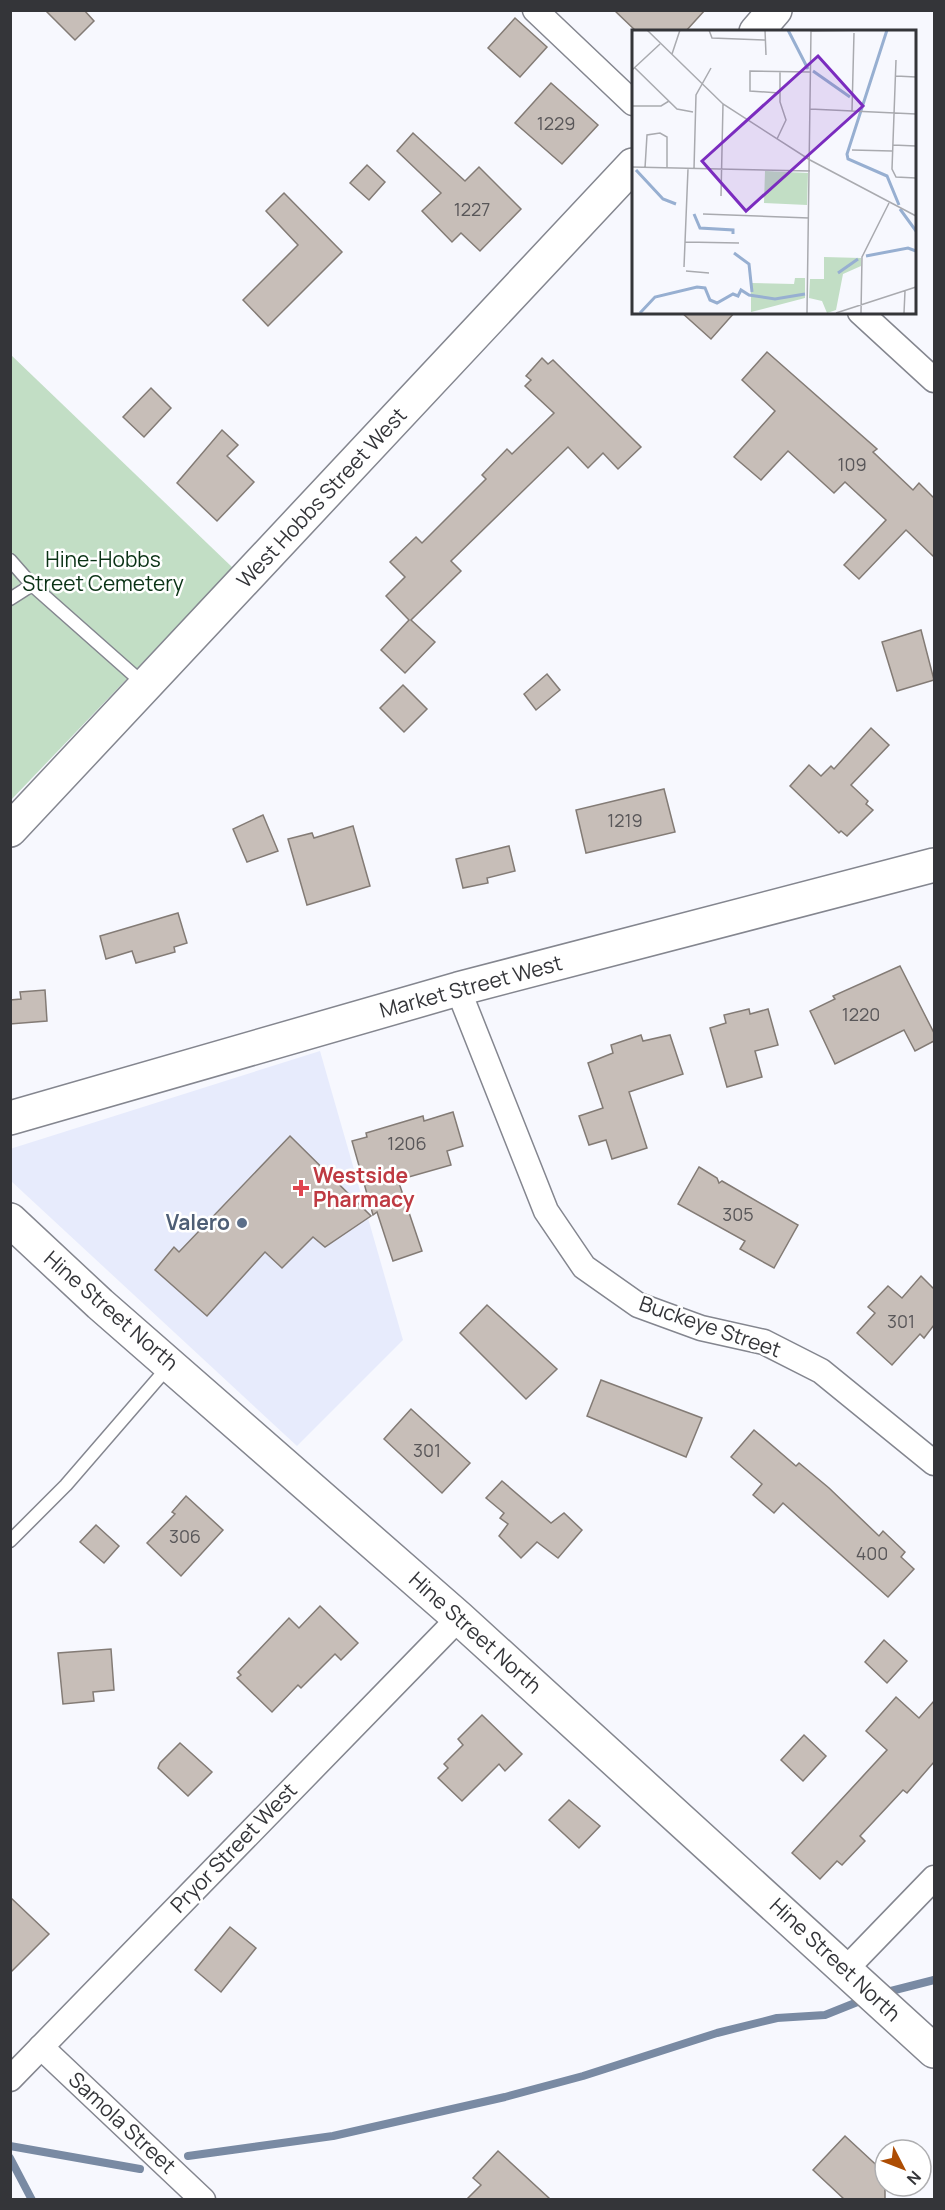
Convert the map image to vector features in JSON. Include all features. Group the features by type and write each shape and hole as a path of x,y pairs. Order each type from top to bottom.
{"street":[{"path":"535,10 632,102"},
{"path":"758,30 775,10"},
{"name":"West Hobbs Street West","path":"10,830 632,166"},
{"path":"862,314 934,380"},
{"name":"Market Street West","path":"10,1118 458,989 934,866"},
{"name":"Buckeye Street","path":"458,989 546,1210 584,1267 638,1305 701,1328 764,1342 821,1371 930,1450"},
{"name":"Hine Street North","path":"10,1220 100,1304 459,1618 934,2051"},
{"name":"Pryor Street West","path":"10,2079 459,1618"},
{"path":"846,1969 934,1878"},
{"name":"Samola Street","path":"41,2047 203,2199"}],"lane":[{"path":"10,560 32,585 146,685"},
{"path":"10,599 32,585"},
{"path":"10,1541 66,1485 171,1364"}],"shaded area":[{"path":"320,1051 403,1340 297,1446 11,1181 10,1149"}],"green space":[{"name":"Hine-Hobbs Street Cemetery","path":"10,354 233,568 11,800 10,800"}],"building":[{"path":"45,10 84,10 94,21 75,40"},
{"path":"614,10 705,10 687,30 635,30"},
{"path":"515,18 547,47 520,77 488,48"},
{"path":"551,83 598,125 562,164 515,123"},
{"path":"413,133 465,181 479,167 521,209 480,251 461,233 452,242 422,211 441,193 397,151"},
{"path":"367,165 385,182 369,200 350,183"},
{"path":"284,193 342,252 268,326 243,300 298,245 266,211"},
{"path":"683,314 733,314 711,339"},
{"path":"767,352 877,449 873,452 913,490 919,483 934,498 934,557 906,530 859,579 844,565 886,520 845,482 834,493 788,451 761,480 734,457 775,411 742,380"},
{"path":"542,358 548,364 553,360 641,447 618,469 603,453 588,468 568,447 451,561 461,571 411,620 435,642 405,673 381,650 409,620 386,596 405,577 390,562 416,537 422,543 486,479 482,475 507,449 512,454 554,413 525,386 531,380 526,376"},
{"path":"151,388 171,408 144,437 123,417"},
{"path":"222,430 238,445 227,456 254,482 217,521 177,483"},
{"path":"921,630 934,680 897,691 882,642"},
{"path":"547,674 560,690 536,710 524,694"},
{"path":"403,685 427,709 404,732 380,708"},
{"path":"871,728 889,745 851,785 868,801 866,804 873,810 847,836 841,831 839,833 790,786 809,765 821,776 831,766 834,769"},
{"path":"664,789 675,832 586,853 576,810"},
{"path":"263,815 278,851 247,862 233,829"},
{"path":"353,826 370,886 307,905 288,839 312,833 314,838"},
{"path":"509,846 515,871 487,878 488,883 463,888 456,859"},
{"path":"178,913 187,943 174,947 175,952 136,963 132,951 106,959 100,936"},
{"path":"900,966 934,1033 934,1041 915,1051 904,1030 835,1064 810,1011 835,999 833,996"},
{"path":"45,990 47,1021 10,1024 10,1000 21,999 20,992"},
{"path":"749,1009 750,1014 768,1009 778,1045 755,1051 762,1077 727,1087 710,1028 726,1023 724,1015"},
{"path":"641,1035 643,1041 670,1035 683,1074 629,1092 647,1148 612,1159 606,1140 589,1145 579,1116 603,1108 588,1063 613,1053 611,1045"},
{"path":"453,1112 463,1146 447,1151 451,1165 398,1180 422,1251 393,1261 377,1212 373,1215 352,1141 367,1137 366,1133 423,1116 424,1121"},
{"path":"290,1136 371,1216 325,1247 313,1237 282,1268 265,1252 207,1316 155,1270 174,1247 179,1252"},
{"path":"699,1167 717,1178 719,1183 722,1181 798,1225 774,1268 740,1249 745,1241 678,1204"},
{"path":"921,1276 934,1289 934,1325 924,1338 920,1334 892,1365 857,1333 875,1313 868,1307 888,1286 902,1298"},
{"path":"487,1305 557,1369 526,1399 460,1333"},
{"path":"601,1380 702,1418 686,1457 587,1416"},
{"path":"411,1409 470,1463 442,1493 384,1439"},
{"path":"754,1430 796,1466 799,1463 829,1488 879,1536 883,1531 905,1552 901,1557 914,1569 888,1597 783,1503 774,1513 753,1495 762,1484 731,1457"},
{"path":"502,1481 551,1523 564,1513 582,1530 558,1558 537,1542 521,1558 499,1536 508,1524 500,1518 504,1513 486,1498"},
{"path":"186,1496 223,1530 181,1576 147,1543 175,1514 172,1512"},
{"path":"96,1525 119,1546 104,1563 80,1542"},
{"path":"320,1606 358,1643 341,1660 335,1654 301,1688 298,1685 272,1712 237,1678 241,1675 238,1672 289,1618 299,1628"},
{"path":"884,1640 907,1661 887,1683 865,1662"},
{"path":"111,1649 114,1690 93,1692 94,1701 63,1704 58,1653"},
{"path":"896,1697 919,1718 934,1701 934,1762 907,1793 903,1790 860,1836 865,1841 842,1865 837,1861 820,1879 792,1853 887,1750 866,1731"},
{"path":"482,1715 522,1754 505,1771 499,1764 462,1801 438,1778 448,1768 444,1764 463,1745 458,1739"},
{"path":"804,1735 826,1756 803,1781 781,1760"},
{"path":"180,1743 212,1772 188,1796 158,1768 160,1763"},
{"path":"569,1800 600,1826 579,1848 549,1820"},
{"path":"10,1897 49,1934 10,1973"},
{"path":"230,1927 256,1948 221,1992 195,1970"},
{"path":"845,2136 873,2162 873,2198 885,2199 844,2199 813,2170"},
{"path":"498,2151 550,2199 467,2199 481,2185 473,2178"}],"waterway":[{"path":"883,1993 934,1980"},
{"path":"188,2156 333,2136 505,2097 583,2076 717,2033 777,2018 825,2015 865,1999"},
{"path":"10,2146 140,2169"},
{"path":"10,2158 32,2200"}],"place":[{"name":"Westside Pharmacy","path":"301,1188"},
{"name":"Valero","path":"242,1223"}]}
